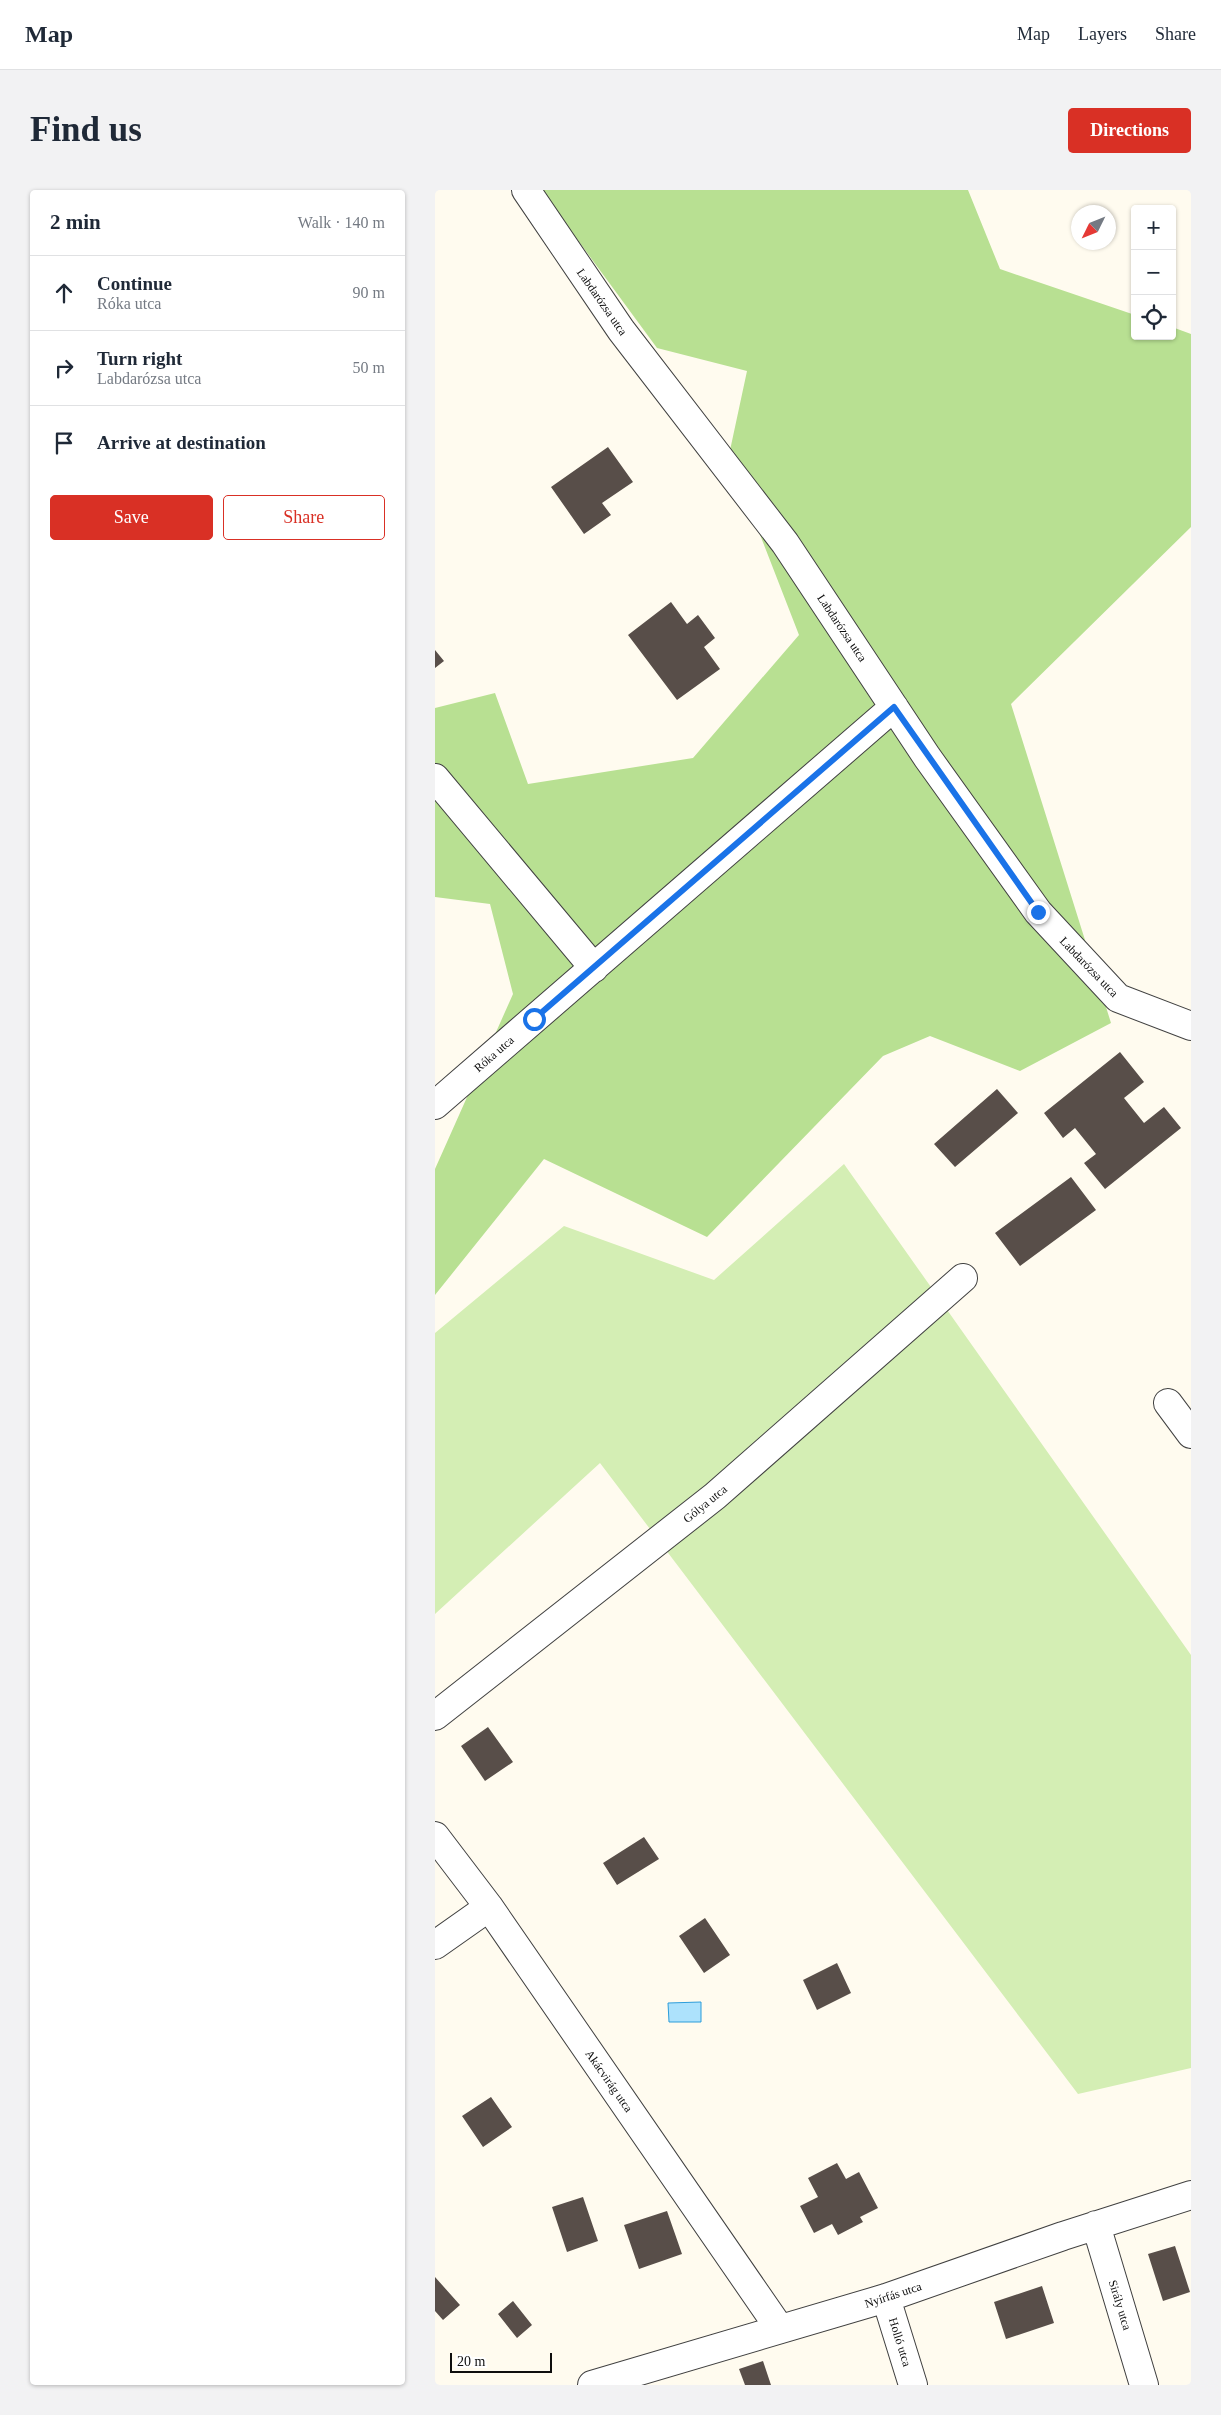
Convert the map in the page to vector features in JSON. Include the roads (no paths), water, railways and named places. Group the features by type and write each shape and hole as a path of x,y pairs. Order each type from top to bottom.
{"street":[{"name":"Labdarózsa utca","path":"526,190 621,330 785,543 894,707 1038,912 1118,998 1187,1019"},
{"name":"Róka utca","path":"435,1105 894,707"},
{"path":"435,778 594,968"},
{"name":"Gólya utca","path":"435,1716 715,1496 963,1278"},
{"path":"1168,1403 1191,1434"},
{"name":"Akácvirág utca","path":"435,1836 489,1907 780,2329"},
{"path":"435,1945 489,1907"},
{"name":"Nyírfás utca","path":"591,2385 886,2298 1096,2225 1191,2195"},
{"name":"Sirály utca","path":"1096,2225 1144,2385"},
{"name":"Holló utca","path":"886,2298 913,2385"}],"water":[{"path":"701,2002 701,2022 669,2022 668,2003"}]}
